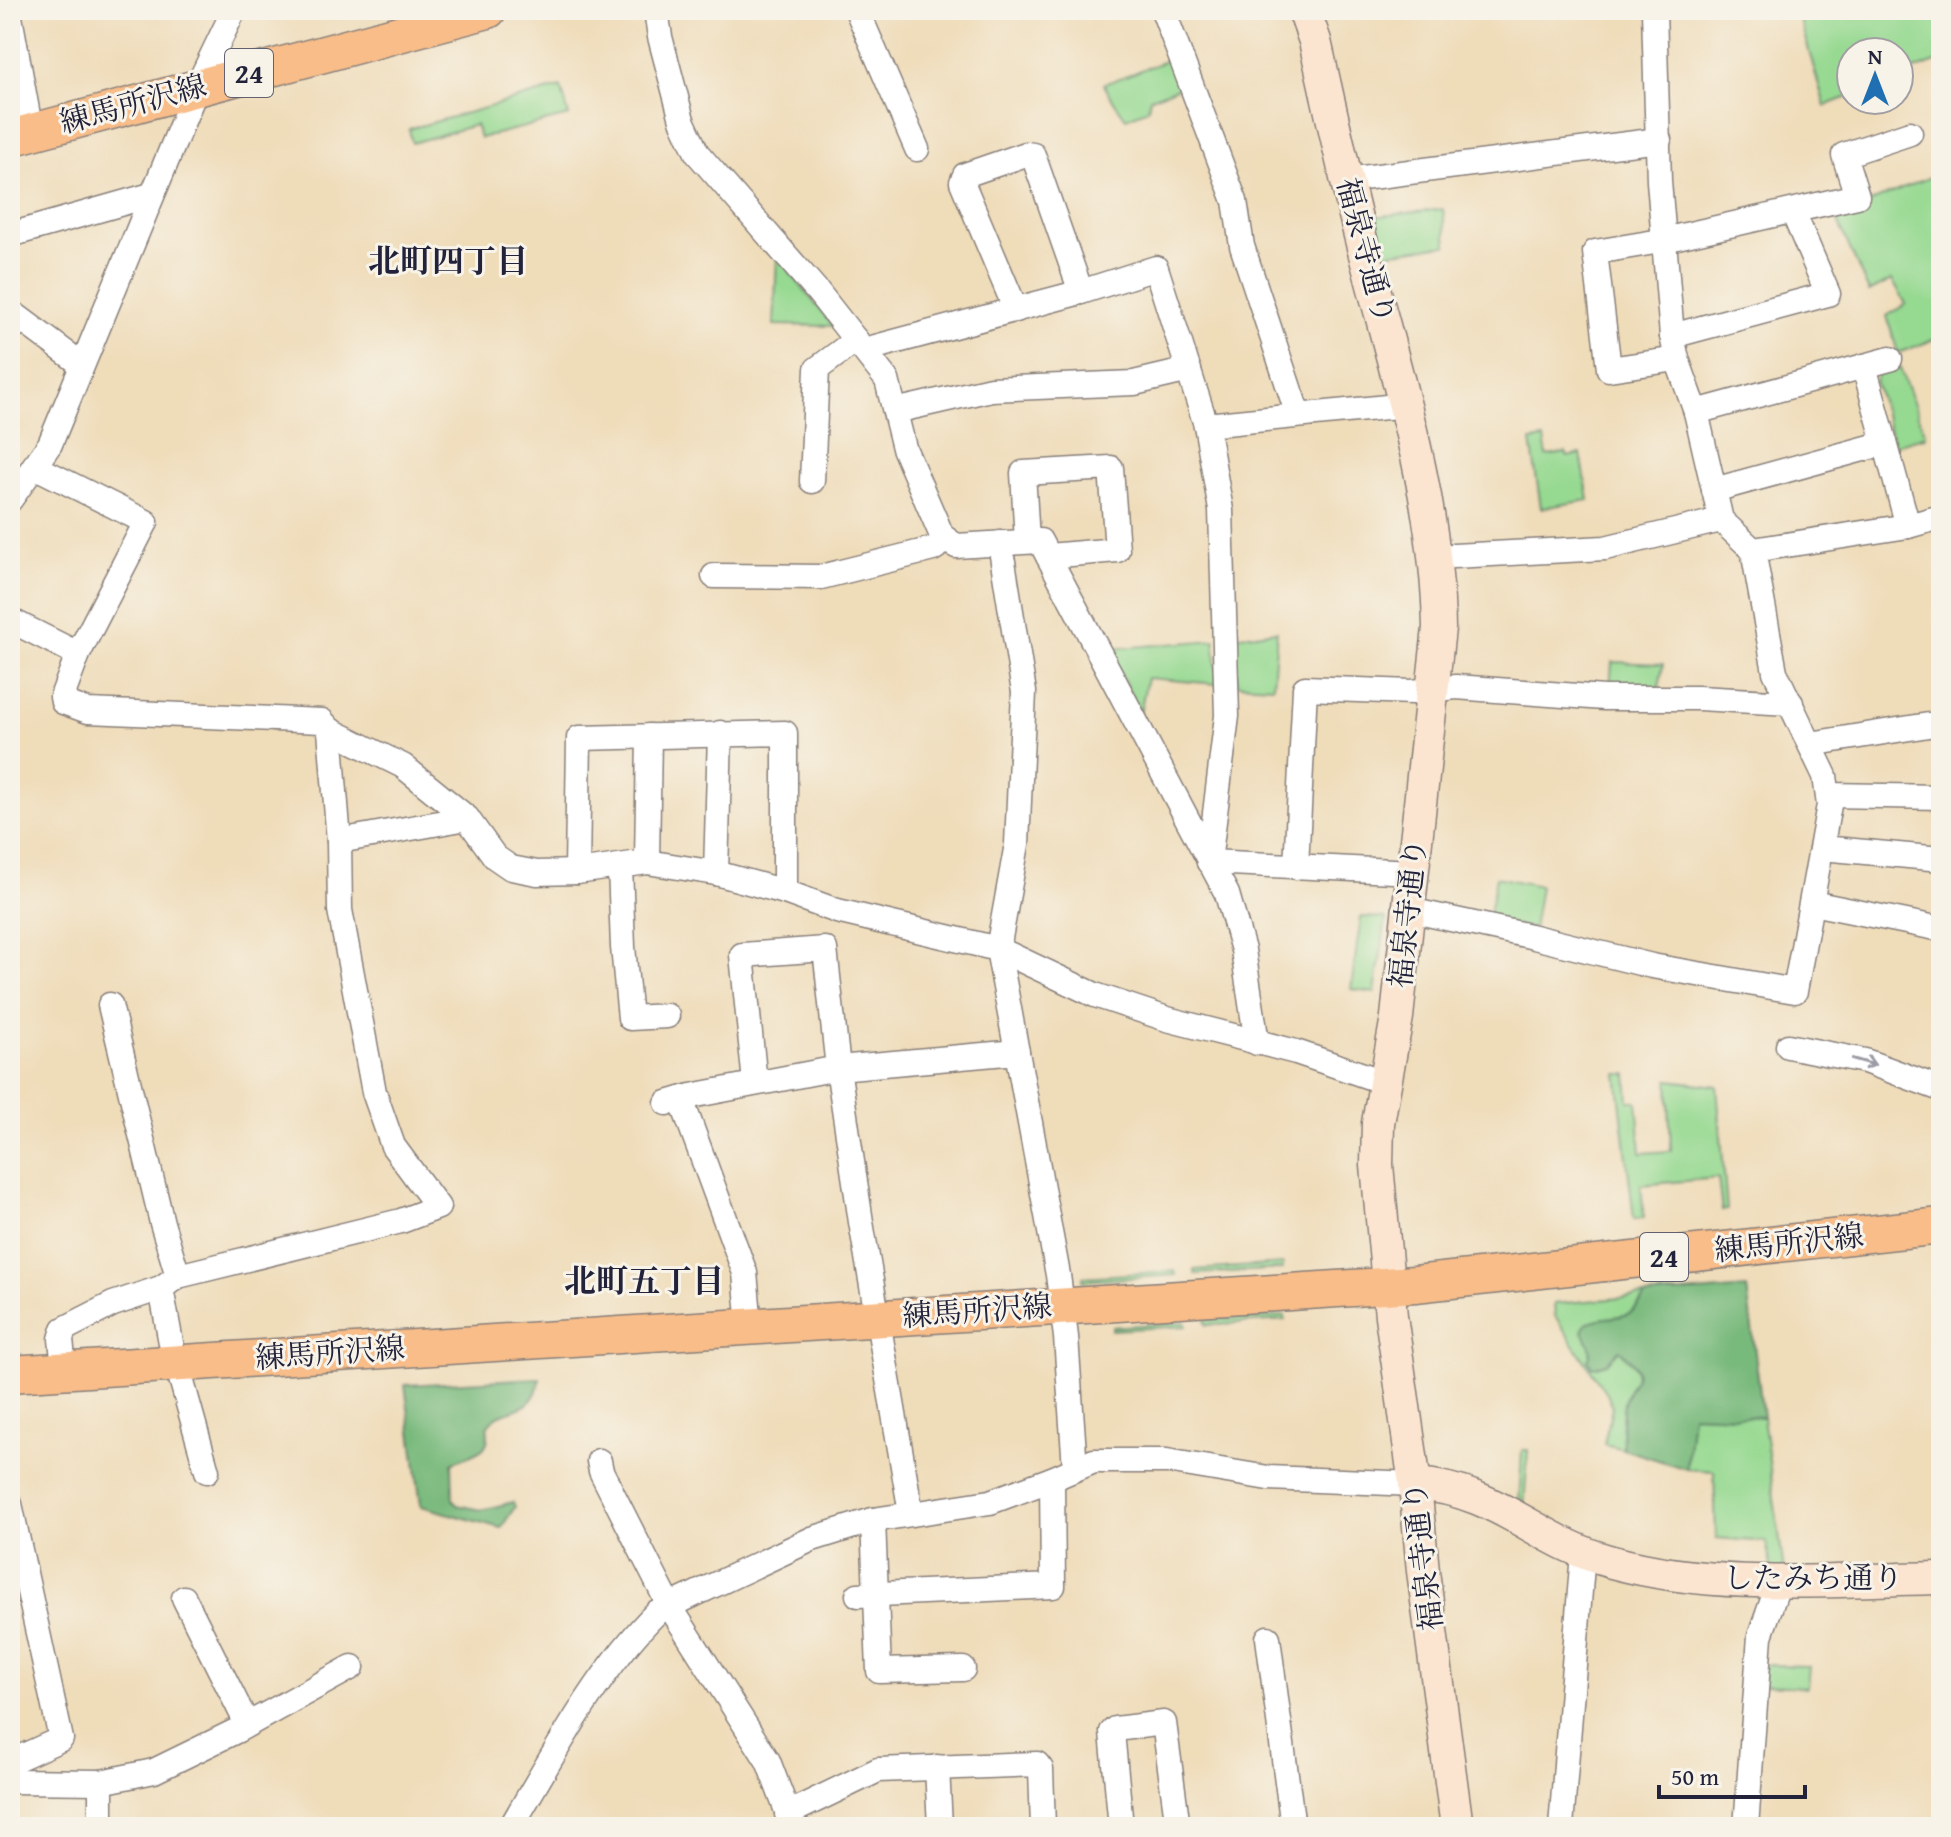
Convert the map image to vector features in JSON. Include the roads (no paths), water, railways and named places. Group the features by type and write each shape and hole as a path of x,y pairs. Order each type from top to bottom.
{"main road":[{"name":"練馬所沢線","path":"20,135 488,10"},
{"name":"練馬所沢線","path":"10,1374 1387,1286 1941,1226"}],"street":[{"path":"10,500 50,444 151,195 234,10"},
{"path":"656,10 682,120 697,153 818,292 887,380 904,448 942,536 956,546 1040,541 1227,894 1243,950 1257,1043"},
{"path":"857,10 917,149"},
{"path":"1163,10 1235,201 1242,246 1298,415"},
{"name":"福泉寺通り","path":"1304,10 1315,41 1347,180 1407,405 1439,592 1439,628 1409,910 1397,1017 1378,1123 1377,1165 1387,1286 1457,1827"},
{"path":"1409,910 1652,966 1795,991 1822,848 1828,795 1825,776 1775,672 1753,550 1721,520 1696,412 1674,347 1659,181 1654,10"},
{"path":"10,17 20,135"},
{"path":"1793,212 1828,294 1609,369 1595,252 1857,196 1844,155 1910,133"},
{"path":"1347,180 1659,140"},
{"path":"1016,310 962,182 965,175 1026,154 1033,155 1081,292"},
{"path":"10,235 151,195"},
{"path":"812,481 817,369 860,345 1016,310 1156,268 1206,425 1221,510 1227,695 1209,862"},
{"path":"10,311 81,364"},
{"path":"1696,412 1890,359"},
{"path":"1864,366 1908,526"},
{"path":"895,411 991,389 1134,383 1189,370"},
{"path":"1206,425 1407,405"},
{"path":"1714,490 1885,443"},
{"path":"34,466 146,522 78,654 62,697 68,706 88,711 322,721 330,730 403,766 467,818 495,857 511,868 537,873 577,872 647,862 716,873 785,892 837,911 998,949 1095,995 1167,1019 1296,1052 1384,1082"},
{"path":"1027,541 1023,473 1111,468 1117,550 1048,556"},
{"path":"1753,550 1908,526 1941,517"},
{"path":"1434,557 1605,548 1721,520"},
{"path":"714,576 821,577 933,549 947,540"},
{"path":"1000,543 1024,692 1017,844 998,949 1063,1306 1075,1468"},
{"path":"10,620 78,654"},
{"path":"1296,867 1305,688 1412,692 1456,687 1604,698 1698,698 1791,703"},
{"path":"1810,744 1941,723"},
{"path":"64,1369 61,1339 64,1329 113,1304 170,1282 401,1221 438,1207 393,1146 374,1092 340,910 339,841 330,730"},
{"path":"716,873 720,733"},
{"path":"577,872 579,738 785,733 785,892"},
{"path":"647,862 649,736"},
{"path":"1828,795 1941,797"},
{"path":"339,841 467,818"},
{"path":"1822,848 1941,859"},
{"path":"1209,862 1413,872"},
{"path":"620,867 630,1018 667,1016"},
{"path":"1812,903 1941,929"},
{"path":"755,1083 742,955 825,949 838,1068 861,1222 911,1513"},
{"path":"110,1005 162,1223 170,1282 171,1343 207,1471"},
{"path":"1788,1046 1865,1061 1941,1089"},
{"path":"750,1326 745,1273 674,1101 838,1068 1017,1052"},
{"path":"511,1827 574,1719 642,1627 657,1612 812,1539 873,1520 990,1502 1094,1461 1130,1459 1195,1464 1268,1478 1415,1484"},
{"path":"599,1461 601,1471 669,1605 768,1761 790,1820 878,1770 1040,1766 1043,1827"},
{"path":"867,1594 1053,1586 1052,1479"},
{"name":"したみち通り","path":"1415,1484 1452,1489 1489,1501 1583,1553 1638,1569 1775,1584 1941,1578"},
{"path":"10,1504 61,1739 10,1762"},
{"path":"873,1520 867,1594 879,1671 963,1669"},
{"path":"1561,1827 1583,1553"},
{"path":"1746,1827 1760,1636 1775,1594 1775,1584"},
{"path":"184,1598 247,1724"},
{"path":"1268,1638 1293,1827"},
{"path":"10,1781 101,1782 154,1771 352,1667"},
{"path":"1121,1827 1112,1732 1115,1729 1164,1723 1178,1827"},
{"path":"937,1767 940,1827"},
{"path":"101,1782 101,1827"}],"district":[{"name":"北町四丁目","path":"448,261"},
{"name":"北町五丁目","path":"644,1281"}]}
